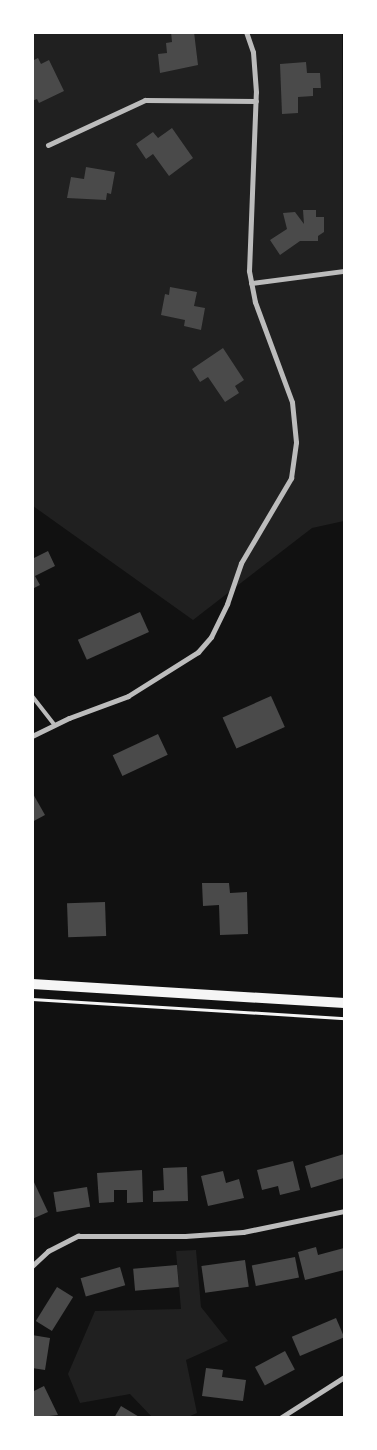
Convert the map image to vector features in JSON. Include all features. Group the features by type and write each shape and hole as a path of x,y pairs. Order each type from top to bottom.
{"main road":[{"path":"32,984 344,1003"}],"street":[{"path":"32,736 128,696 186,662 206,644 227,604 241,563 291,478 296,442 292,402 273,357 251,283 256,101 253,52 246,32"},
{"path":"48,145 145,100 256,101"},
{"path":"251,283 344,271"},
{"path":"32,1266 48,1251 78,1236 226,1234 296,1224 344,1211"},
{"path":"280,1418 344,1377"}],"lane":[{"path":"32,696 55,725"}],"path":[{"path":"32,999 344,1018"}],"shaded area":[{"path":"342,32 344,521 312,528 193,620 33,506 33,33"},
{"path":"196,1250 201,1307 228,1341 186,1360 197,1413 188,1417 152,1417 130,1394 80,1403 68,1374 95,1311 181,1309 176,1251"}],"building":[{"path":"171,32 194,32 198,65 160,73 158,54 167,53 166,43 172,42"},
{"path":"38,58 41,64 49,60 64,91 39,103 37,99 32,101 32,61"},
{"path":"306,62 307,73 320,73 321,88 313,88 313,96 298,97 298,113 282,114 280,64"},
{"path":"172,128 193,158 169,176 153,154 146,159 136,144 153,132 158,138"},
{"path":"86,167 115,172 111,194 107,193 106,200 67,198 71,177 84,179"},
{"path":"303,210 316,210 316,217 324,217 324,232 318,236 318,241 300,241 280,255 270,240 287,229 283,213 295,212 304,224"},
{"path":"170,287 197,292 194,306 205,308 201,330 184,326 185,320 161,315 165,294 169,295"},
{"path":"223,348 244,380 235,386 239,393 225,402 208,377 200,382 192,369"},
{"path":"48,551 55,566 35,576 40,585 32,589 32,559"},
{"path":"140,612 149,632 87,660 78,640"},
{"path":"271,696 285,727 236,749 223,718"},
{"path":"158,734 168,755 122,776 113,755"},
{"path":"32,792 45,815 32,822"},
{"path":"202,883 229,883 230,893 247,892 248,934 220,935 219,905 203,906"},
{"path":"105,902 106,936 68,937 67,903"},
{"path":"344,1154 344,1178 311,1188 305,1166"},
{"path":"293,1161 300,1190 280,1195 278,1186 262,1190 257,1170"},
{"path":"187,1167 188,1201 153,1202 153,1191 164,1190 163,1168"},
{"path":"142,1170 143,1202 127,1203 127,1190 114,1190 114,1202 99,1203 97,1173"},
{"path":"223,1171 226,1183 239,1179 244,1198 208,1206 201,1176"},
{"path":"32,1178 48,1212 32,1219"},
{"path":"87,1187 90,1207 57,1212 53,1192"},
{"path":"316,1247 318,1255 344,1248 344,1270 305,1280 298,1252"},
{"path":"295,1257 299,1278 256,1286 252,1265"},
{"path":"245,1260 249,1287 205,1293 201,1266"},
{"path":"177,1265 179,1287 135,1291 133,1269"},
{"path":"120,1267 125,1285 86,1297 81,1278"},
{"path":"57,1287 73,1297 52,1331 36,1321"},
{"path":"336,1318 344,1337 300,1356 292,1337"},
{"path":"32,1335 50,1338 45,1370 32,1368"},
{"path":"285,1351 295,1370 265,1386 255,1367"},
{"path":"206,1368 223,1370 222,1377 246,1380 243,1401 202,1396"},
{"path":"44,1386 58,1415 32,1418 32,1392"},
{"path":"121,1406 141,1418 114,1418"}]}
